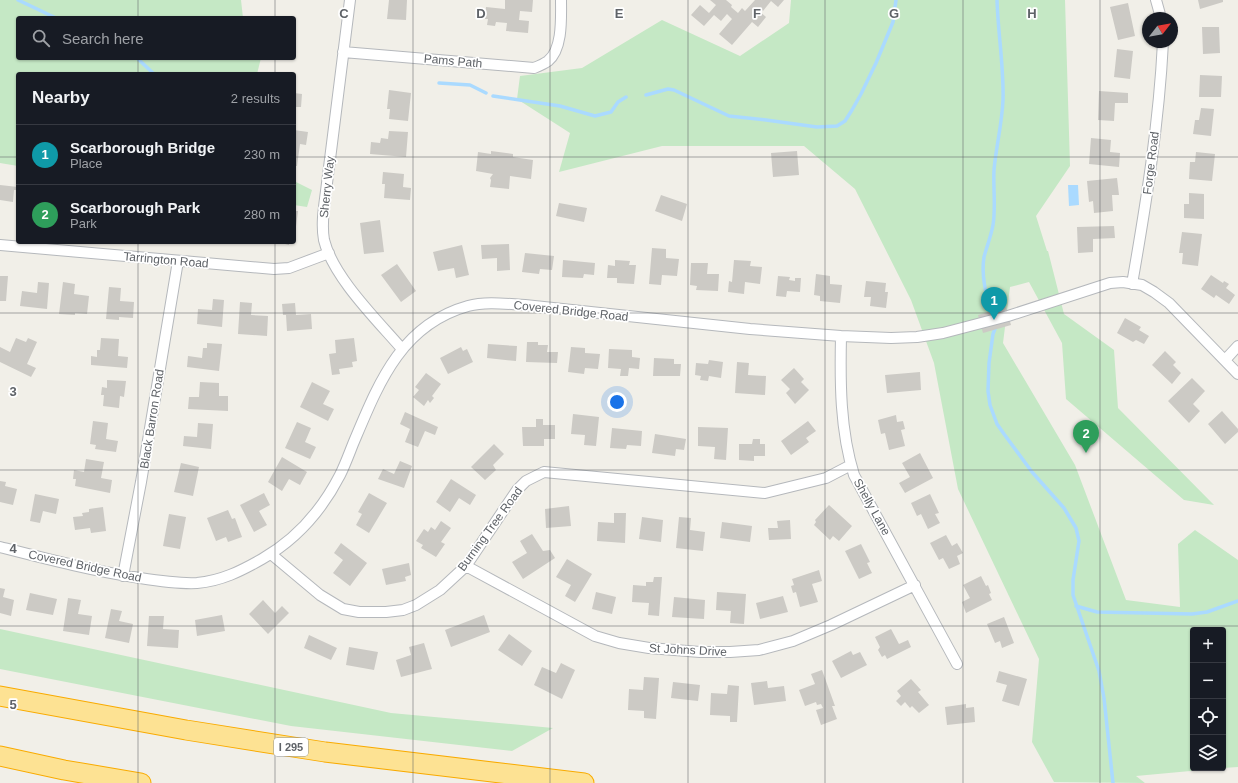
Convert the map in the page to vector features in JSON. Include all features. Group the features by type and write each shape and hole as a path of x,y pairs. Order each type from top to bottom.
{"highway":[{"name":"I 295","path":"0,696 186,730 325,752 584,783"},
{"path":"0,756 64,770 141,783"}],"street":[{"name":"Sherry Way","path":"350,0 323,221 324,240 332,261 345,282 402,349"},
{"name":"Pams Path","path":"343,52 534,68 549,60 555,51 559,38 561,0"},
{"path":"1156,0 1159,12"},
{"name":"Forge Road","path":"1132,284 1147,200 1161,78 1163,48"},
{"name":"Tarrington Road","path":"0,245 274,269 290,268 330,253"},
{"name":"Black Barron Road","path":"123,576 141,482 178,261"},
{"name":"Covered Bridge Road","path":"0,547 109,574 167,582 197,583 218,580 240,572 271,554 302,530 317,513 340,474 376,391 389,367 402,349 416,335 433,322 452,312 470,306 489,304 525,305 750,329 891,338 918,337 943,333 1008,316 1110,283 1123,282 1142,285 1169,303 1238,374"},
{"name":"Shelly Lane","path":"841,336 841,396 846,441 854,475 957,664"},
{"path":"1224,360 1238,346"},
{"name":"Burning Tree Road","path":"271,554 320,595 343,609 359,612 386,612 403,610 416,605 440,590 466,566 517,490 526,481 544,472 765,492 826,478 851,465"},
{"name":"St Johns Drive","path":"466,566 595,636 619,643 649,648 700,652 759,650 794,641 915,585"}],"green space":[{"path":"0,0 241,0 243,16 16,16 16,60 260,60 258,72 16,72 16,166 0,163"},
{"path":"791,0 1065,0 1070,166 1036,216 1048,251 1064,314 1114,350 1118,408 1214,505 1184,500 1066,399 1062,343 1029,282 1010,287 1003,343 1075,465 1126,600 1180,607 1178,544 1195,530 1238,560 1238,767 1226,768 1226,627 1190,627 1190,771 1136,776 1145,783 1054,782 1032,742 1039,659 958,489 934,363 911,300 855,189 804,146 662,146 559,172 570,133 517,99 520,76 582,68 662,20 740,56 789,23"},
{"path":"296,182 312,190 307,207 296,205"},
{"path":"0,629 391,713 553,728 512,751 291,726 0,669"}],"water":[{"path":"1068,185 1078,185 1079,205 1069,206"}],"building":[{"path":"389,0 407,0 406,20 387,19"},
{"path":"505,0 533,0 532,12 520,11 519,20 529,21 528,33 506,31 507,23 496,22 495,26 487,25 488,19 485,19 486,7 505,9"},
{"path":"710,0 726,0 738,13 742,8 745,11 755,0 784,0 778,7 771,1 763,11 761,9 759,11 766,17 758,27 752,22 732,45 719,34 732,19 727,14 721,21 714,15 704,26 691,15 700,5 709,13 716,5"},
{"path":"1198,0 1223,0 1223,2 1200,9"},
{"path":"1128,3 1135,36 1118,40 1110,7"},
{"path":"1202,27 1219,27 1220,53 1203,54"},
{"path":"1117,49 1133,51 1130,79 1114,77"},
{"path":"1200,75 1222,76 1221,97 1199,97"},
{"path":"389,90 411,93 408,121 389,119 390,109 387,109"},
{"path":"1099,91 1128,93 1128,103 1115,103 1114,121 1098,120"},
{"path":"296,93 302,94 301,107 296,107"},
{"path":"1201,108 1214,109 1211,136 1193,134 1195,120 1199,120"},
{"path":"296,130 308,132 306,145 300,144 297,166"},
{"path":"389,131 408,132 406,157 370,154 371,142 380,143 381,138 388,139"},
{"path":"1091,138 1111,140 1110,152 1120,153 1119,167 1089,164"},
{"path":"491,151 513,154 513,157 533,160 531,179 510,176 509,189 490,187 490,178 493,174 476,171 478,152 491,154"},
{"path":"797,151 799,175 773,177 771,153"},
{"path":"1196,152 1215,154 1212,181 1189,179 1190,162 1195,162"},
{"path":"383,172 404,174 403,187 411,188 410,200 384,198 385,184 382,184"},
{"path":"1117,178 1119,195 1112,195 1113,211 1094,213 1093,201 1089,202 1087,181"},
{"path":"0,185 16,187 16,190 14,190 13,202 0,200"},
{"path":"1189,193 1204,194 1204,219 1184,218 1184,204 1189,204"},
{"path":"661,195 687,204 682,221 655,211"},
{"path":"559,203 587,208 584,222 556,216"},
{"path":"296,211 298,211 296,226"},
{"path":"380,220 384,252 364,254 360,223"},
{"path":"1114,226 1115,238 1093,239 1093,252 1078,253 1077,227"},
{"path":"1182,232 1202,234 1198,266 1182,264 1183,253 1179,253"},
{"path":"509,244 510,270 497,271 497,258 482,259 481,245"},
{"path":"462,245 469,275 456,278 454,268 438,271 433,252"},
{"path":"652,248 666,249 666,258 679,259 677,276 662,275 661,285 649,284"},
{"path":"525,253 554,256 552,270 540,269 539,274 522,272"},
{"path":"563,260 595,263 594,275 584,274 583,278 562,277"},
{"path":"615,260 630,261 629,265 636,265 634,284 617,283 617,278 607,278 608,265 615,266"},
{"path":"734,260 751,261 750,266 762,267 760,284 745,282 744,294 728,292 729,281 732,282"},
{"path":"691,263 708,263 707,274 719,274 718,291 696,290 697,286 690,285"},
{"path":"397,264 416,291 401,302 381,275"},
{"path":"816,274 830,276 830,284 842,285 840,303 820,301 820,296 814,295"},
{"path":"1211,275 1223,283 1224,281 1229,284 1226,288 1235,295 1229,304 1216,295 1214,298 1201,289"},
{"path":"0,276 8,276 6,301 0,301"},
{"path":"778,276 790,277 789,280 795,281 795,278 801,278 800,292 787,291 786,297 776,296"},
{"path":"866,281 886,283 885,292 888,292 886,308 870,306 871,297 864,297"},
{"path":"38,282 49,283 47,309 20,306 22,291 37,293"},
{"path":"63,282 75,284 74,294 89,296 87,314 59,314"},
{"path":"109,287 121,288 120,301 134,302 133,318 119,317 119,320 106,319"},
{"path":"213,299 224,300 222,327 197,324 198,309 212,310"},
{"path":"240,302 252,303 251,315 268,316 267,336 238,334"},
{"path":"295,303 296,315 311,314 312,329 287,331 286,315 283,315 282,304"},
{"path":"1006,307 1011,325 983,333 978,315"},
{"path":"1125,318 1141,327 1139,330 1149,336 1144,344 1136,340 1133,342 1117,333"},
{"path":"16,338 26,342 28,338 37,342 27,364 36,368 31,377 0,362 0,347 10,352"},
{"path":"101,338 119,339 118,356 128,357 127,368 91,365 91,356 97,357 97,350 100,350"},
{"path":"354,338 357,361 352,362 353,367 339,369 340,374 332,375 329,354 336,353 335,340"},
{"path":"527,342 538,342 538,345 548,345 547,352 558,352 557,363 526,362"},
{"path":"207,343 222,344 219,371 187,367 188,356 202,358 203,348 207,348"},
{"path":"488,344 517,346 516,361 487,358"},
{"path":"461,347 463,351 467,349 473,362 448,374 440,358"},
{"path":"571,347 585,348 585,353 600,354 598,369 585,368 584,374 568,372"},
{"path":"609,349 632,350 632,357 640,358 639,369 629,368 628,376 620,376 621,369 608,368"},
{"path":"1165,351 1176,362 1173,365 1181,373 1172,384 1152,365"},
{"path":"654,358 674,359 674,364 681,364 680,376 653,376"},
{"path":"709,360 723,362 721,378 709,376 708,381 700,380 701,376 695,375 696,363 708,364"},
{"path":"737,362 749,363 748,375 766,376 765,395 735,393"},
{"path":"794,368 804,379 801,382 809,390 795,404 786,393 790,389 781,380"},
{"path":"920,372 921,390 887,393 885,375"},
{"path":"426,373 441,384 432,396 434,398 430,403 428,400 424,406 413,397 419,390 415,387"},
{"path":"1192,378 1205,391 1193,404 1200,411 1189,423 1168,401"},
{"path":"107,380 126,381 124,397 120,396 119,408 103,406 104,395 101,395 102,387 107,388"},
{"path":"200,382 219,383 219,396 228,396 228,411 188,409 189,397 199,397"},
{"path":"312,382 330,391 323,404 334,409 328,421 300,407"},
{"path":"1222,411 1238,429 1238,432 1225,444 1208,424"},
{"path":"405,412 438,427 435,435 425,431 418,447 405,442 410,429 400,424"},
{"path":"573,414 599,417 596,446 584,445 585,435 571,434"},
{"path":"896,415 897,422 903,421 905,429 901,430 905,446 889,450 885,433 881,434 878,420"},
{"path":"536,419 543,419 543,425 555,425 555,439 544,439 544,446 523,446 522,427 536,427"},
{"path":"93,421 108,423 106,439 118,441 116,452 95,449 96,445 90,444"},
{"path":"808,421 816,431 806,438 809,442 791,455 781,441"},
{"path":"297,422 311,428 305,442 316,447 310,459 285,448"},
{"path":"198,423 213,424 211,449 183,446 184,436 197,437"},
{"path":"698,427 728,428 726,460 714,459 715,447 698,446"},
{"path":"612,428 642,431 641,446 627,445 626,449 610,448"},
{"path":"655,434 686,439 684,450 676,449 675,456 652,453"},
{"path":"753,439 760,439 760,444 765,444 765,456 754,456 754,461 739,460 739,444 752,444"},
{"path":"494,444 504,454 493,465 496,470 485,480 471,467"},
{"path":"920,453 933,478 905,493 899,483 910,477 902,463"},
{"path":"282,457 307,472 300,485 289,479 282,491 268,482"},
{"path":"86,459 104,462 101,478 112,480 110,493 75,486 76,479 73,479 74,470 84,472"},
{"path":"400,461 412,466 404,488 378,479 383,469 394,474"},
{"path":"181,463 199,467 193,496 174,492"},
{"path":"451,479 476,495 470,505 459,498 450,512 436,502"},
{"path":"0,481 6,482 5,486 17,489 13,505 0,502"},
{"path":"264,493 270,505 259,511 267,525 254,532 240,505"},
{"path":"369,493 387,503 369,533 356,525 362,514 358,512"},
{"path":"35,494 59,499 56,514 43,511 40,523 30,521"},
{"path":"930,494 939,513 935,514 940,523 928,529 921,514 917,516 911,503"},
{"path":"829,505 852,526 839,541 833,536 830,540 814,525 816,522 815,520"},
{"path":"569,506 571,526 546,528 545,509"},
{"path":"103,507 106,531 91,533 90,528 75,530 73,517 83,516 82,513 89,512 89,509"},
{"path":"228,510 232,519 235,518 242,537 228,542 226,537 216,541 207,518"},
{"path":"614,513 626,513 625,543 597,541 598,522 614,523"},
{"path":"169,514 186,517 180,549 163,546"},
{"path":"642,517 663,520 661,542 639,539"},
{"path":"679,517 691,518 690,530 705,532 703,551 676,548"},
{"path":"790,520 791,539 769,540 768,528 778,528 777,521"},
{"path":"441,521 451,528 441,542 445,544 436,557 421,548 423,545 416,541 424,529 428,532 431,527 435,530"},
{"path":"722,522 752,526 750,542 720,538"},
{"path":"532,534 543,551 550,550 555,558 523,579 512,562 527,553 520,541"},
{"path":"946,535 952,546 957,543 963,553 957,556 960,564 949,569 943,558 939,560 930,543"},
{"path":"341,543 367,563 350,586 333,573 343,560 334,553"},
{"path":"861,544 870,562 867,563 872,573 859,579 845,551"},
{"path":"567,559 592,574 575,602 565,596 571,585 556,577"},
{"path":"409,563 411,575 405,577 406,581 386,585 382,569"},
{"path":"819,570 822,581 812,584 818,602 800,607 796,592 793,593 791,586 794,585 792,579"},
{"path":"981,576 986,586 988,585 991,593 989,594 992,600 966,613 962,602 970,598 963,585"},
{"path":"654,577 662,577 659,616 648,615 649,603 632,602 633,585 646,586 646,582 653,582"},
{"path":"0,588 5,589 3,597 14,600 11,616 0,613"},
{"path":"596,592 616,597 612,614 592,609"},
{"path":"717,592 746,594 744,624 730,623 731,611 716,610"},
{"path":"30,593 57,599 53,615 26,610"},
{"path":"783,596 788,612 760,619 756,603"},
{"path":"674,597 705,600 704,619 672,617"},
{"path":"68,598 81,600 78,614 92,616 89,635 63,631"},
{"path":"263,600 275,613 282,606 289,613 268,634 249,614"},
{"path":"111,609 122,611 119,621 133,624 129,643 105,638"},
{"path":"222,615 225,631 197,636 195,620"},
{"path":"484,615 490,632 451,647 445,630"},
{"path":"149,616 164,616 163,629 179,630 178,648 147,646"},
{"path":"1004,617 1014,643 1002,648 1000,641 995,643 987,624"},
{"path":"891,629 899,644 908,640 911,647 887,659 885,655 882,657 878,650 880,647 875,637"},
{"path":"509,634 532,651 522,666 498,650"},
{"path":"309,635 337,648 331,660 304,648"},
{"path":"424,643 432,669 401,677 396,660 411,655 409,647"},
{"path":"349,647 378,652 374,670 346,665"},
{"path":"851,651 853,655 860,652 867,665 841,678 832,661"},
{"path":"561,663 575,670 562,699 534,685 542,667 556,673"},
{"path":"822,670 835,706 832,706 837,719 821,725 816,710 823,708 821,704 817,705 816,702 805,706 799,690 815,684 811,674"},
{"path":"999,671 1027,679 1019,706 1002,701 1007,685 996,682"},
{"path":"644,677 659,678 656,719 644,718 644,711 628,710 629,689 643,690"},
{"path":"911,679 921,690 918,692 929,705 919,713 912,706 910,708 905,702 901,706 896,701 901,696 897,691"},
{"path":"767,681 768,688 784,686 786,701 754,705 751,683"},
{"path":"673,682 700,685 698,701 671,698"},
{"path":"728,685 739,686 737,722 730,722 730,716 710,715 711,693 727,694"},
{"path":"966,704 966,708 974,707 975,722 947,725 945,707"}],"waterway":[{"path":"18,0 52,16"},
{"path":"646,95 668,89 674,90 729,116 817,127 837,126 845,121 852,110 876,63 893,22 896,0"},
{"path":"991,311 984,285 983,264 994,218 994,170 1003,100 1003,75 997,0"},
{"path":"139,60 152,72"},
{"path":"439,83 470,85 486,93"},
{"path":"493,96 560,106 595,116 611,112 618,102 626,97"},
{"path":"995,329 989,363 988,391 990,405 997,424 1032,472 1064,508 1076,528 1079,541 1073,580 1073,595 1099,671 1104,698 1113,783"},
{"path":"1076,606 1097,612 1192,614 1207,612 1238,601"}],"place":[{"name":"Scarborough Bridge","path":"994,320"},
{"name":"Scarborough Park","path":"1086,453"}]}
